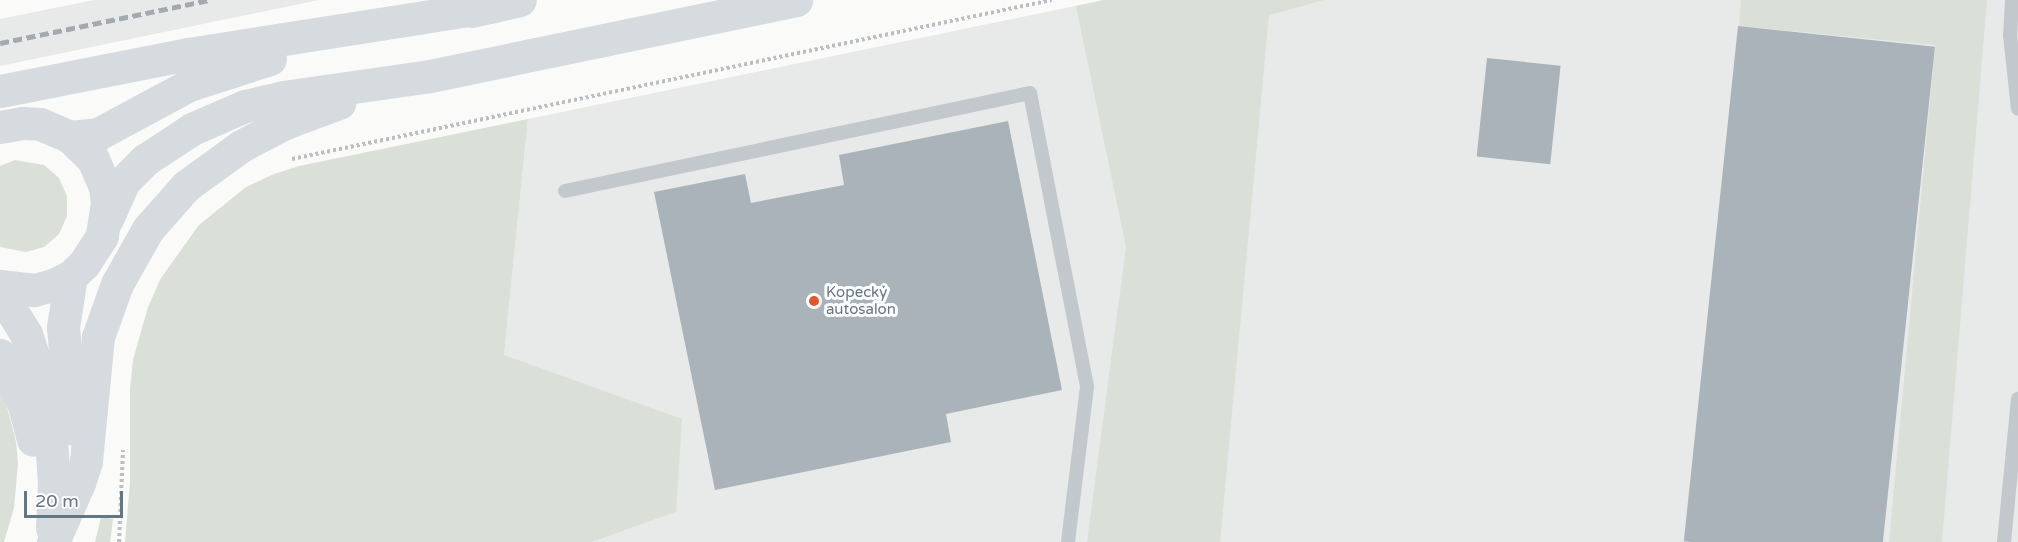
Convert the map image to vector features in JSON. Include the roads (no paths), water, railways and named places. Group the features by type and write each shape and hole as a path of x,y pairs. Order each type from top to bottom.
{"main road":[{"path":"0,286 34,290 53,285 71,276 94,251 124,181 145,160 192,129 224,114 283,97 430,76 796,0"},
{"path":"0,91 188,54 507,3"},
{"path":"70,137 98,134 166,96 227,71 507,3"},
{"path":"51,542 86,461 93,364 106,311 132,255 164,209 208,167 264,133 313,112 430,76"},
{"path":"0,127 23,123 40,124 70,137 88,153 100,172 107,203 107,219"},
{"path":"51,542 63,512 74,452 63,327 71,276"},
{"path":"0,292 26,334 43,388 51,439 54,484 51,542"},
{"path":"0,355 15,380 26,412 42,481 51,542"}],"lane":[{"path":"2012,0 2010,35 2018,110"},
{"path":"565,192 1029,93 1088,387 1068,542"},
{"path":"2004,542 2018,399"}],"railway":[{"path":"0,43 209,0"}],"place":[{"name":"Kopecký autosalon","path":"814,301"}]}
